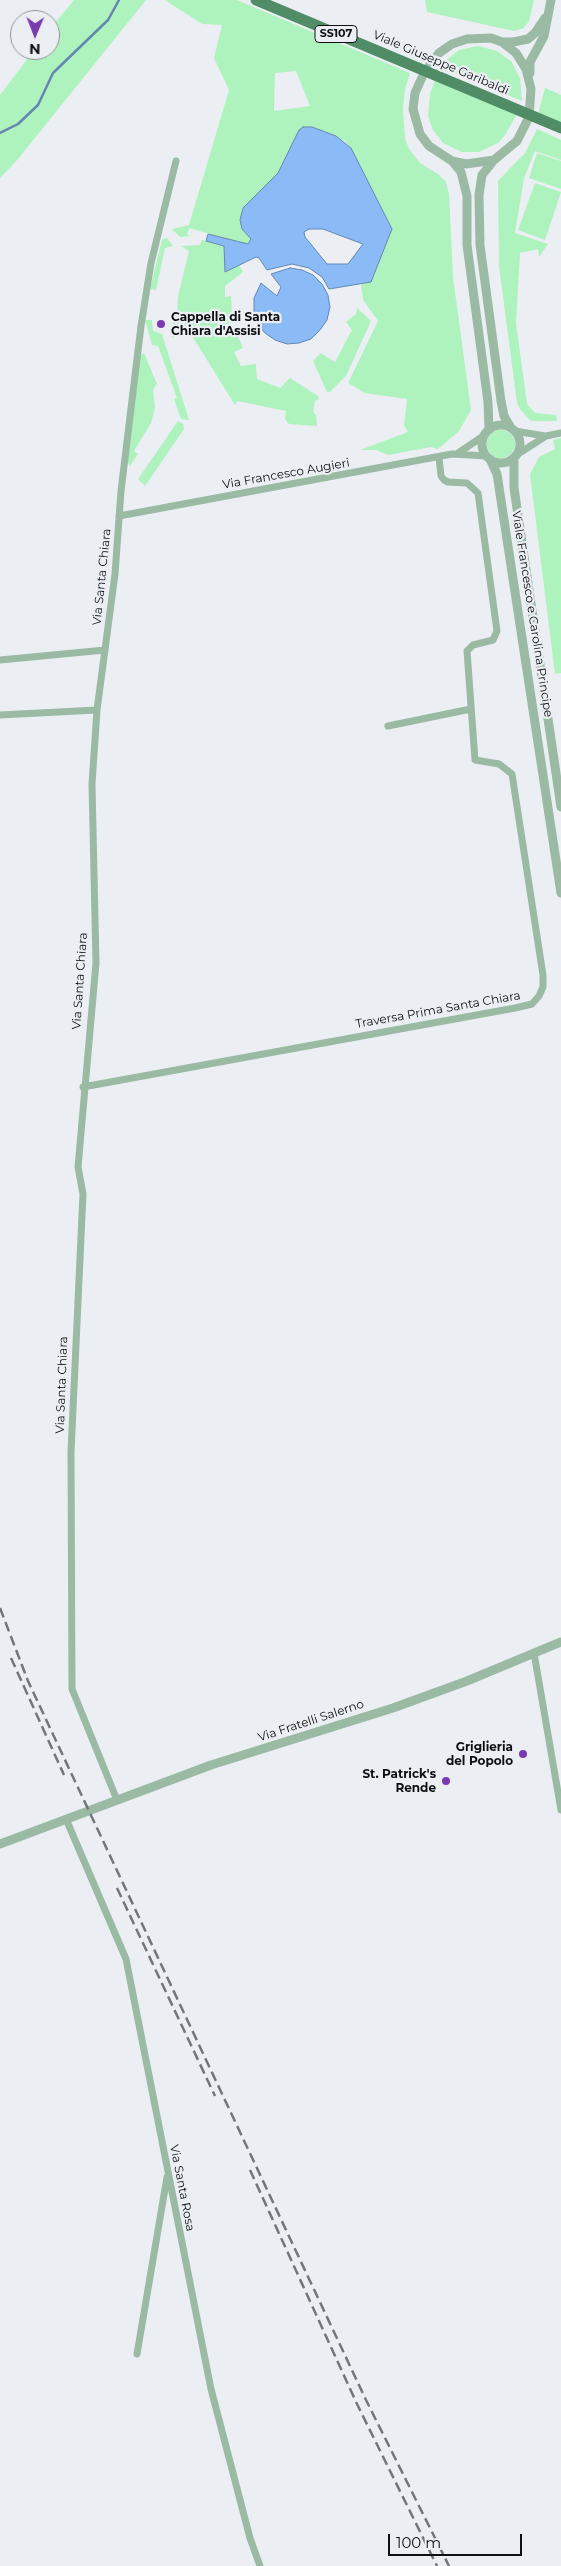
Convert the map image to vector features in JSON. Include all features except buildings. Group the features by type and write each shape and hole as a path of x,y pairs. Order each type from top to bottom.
{"main road":[{"name":"Viale Giuseppe Garibaldi","path":"256,0 561,128"}],"street":[{"path":"548,13 535,33 528,39 502,42 482,38 467,39 452,44 439,53 419,82 413,109 420,134 429,146 452,161 466,164 494,160 517,141 529,117 530,62 544,36 551,0"},
{"path":"502,42 521,60 530,78"},
{"name":"Viale Francesco e Carolina Principe","path":"494,160 482,175 479,195 480,245 504,416 520,441 516,456 514,488 561,807"},
{"name":"Via Santa Chiara","path":"117,1800 72,1689 71,1452 82,1194 78,1167 96,963 92,784 97,710 141,326 151,264 176,161"},
{"name":"Viale Francesco e Carolina Principe","path":"452,161 460,172 467,196 467,245 488,402 487,433 483,447 497,474 561,893"},
{"path":"487,433 500,426 546,436 561,433"},
{"name":"Via Francesco Augieri","path":"457,453 487,433"},
{"path":"488,457 502,463 546,436"},
{"name":"Via Francesco Augieri","path":"119,516 457,453 488,457"},
{"name":"Traversa Prima Santa Chiara","path":"84,1087 532,1004 543,987 544,975 514,780 512,774 499,764 475,760 467,651 473,644 493,640 496,636 497,624 478,493 467,483 444,480 441,476 439,457"},
{"path":"0,660 105,650"},
{"path":"388,726 471,709"},
{"path":"0,715 97,710"},
{"name":"Via Fratelli Salerno","path":"0,1844 211,1765 393,1708 561,1642"},
{"path":"534,1653 561,1810"},
{"name":"Via Santa Rosa","path":"66,1819 126,1959 211,2389 250,2538 260,2566"},
{"path":"137,2354 167,2172"}],"green space":[{"path":"74,0 146,0 18,159 0,178 0,95 26,60 60,60 60,17"},
{"path":"165,0 237,0 410,73 405,89 403,109 405,138 409,149 420,163 438,174 446,182 449,194 453,277 471,410 459,431 438,449 431,447 388,455 376,450 360,450 408,432 404,425 407,399 365,393 348,383 378,321 363,300 361,284 371,281 392,229 351,148 344,140 287,156 278,173 243,208 242,229 251,239 248,245 189,228 187,235 192,236 180,237 172,229 189,225 229,90 214,58 222,25 202,24","holes":["296,71 310,106 274,111 275,73"]},
{"path":"425,0 534,0 529,21 524,28 514,31 427,12"},
{"path":"478,46 497,51 512,62 520,78 522,101 439,66 459,50"},
{"path":"435,80 517,114 498,143 479,152 462,152 443,143 433,130 428,116 430,94"},
{"path":"545,88 561,95 561,124 538,114"},
{"path":"537,129 561,140 561,160 535,151 524,178 515,233 548,244 539,257 538,249 520,253 516,323 527,404 535,413 556,415 557,421 531,421 517,403 499,266 498,181 525,153"},
{"path":"537,153 561,161 561,189 529,178"},
{"path":"535,183 561,192 545,240 518,230"},
{"path":"167,238 173,246 165,248 156,290 150,289 162,240"},
{"path":"202,240 224,246 225,272 239,265 243,272 225,286 225,297 231,296 232,322 227,324 227,331 235,329 243,348 234,352 241,366 256,364 257,379 280,388 290,378 318,396 319,399 315,401 313,412 316,415 317,426 289,424 285,419 286,411 237,401 235,405 189,331 172,338 170,331 177,313 178,296 189,251 181,246 200,245"},
{"path":"357,308 371,321 346,376 330,392 327,392 313,361 321,353 335,362 352,330 346,322 356,314"},
{"path":"145,320 152,320 153,331 162,334 189,420 181,419 174,399 177,398 158,346 152,345"},
{"path":"144,353 157,384 153,390 155,407 151,423 134,451 138,454 130,466 127,462 140,356"},
{"path":"178,421 183,424 184,429 145,486 138,479"},
{"path":"501,430 511,434 515,444 511,454 501,458 491,454 487,444 491,434"},
{"path":"561,438 561,673 555,674 530,474 539,457 555,449 553,440"}],"water":[{"path":"303,127 312,127 336,136 351,148 392,229 371,282 329,289 322,277 309,268 292,264 267,270 259,258 256,257 225,272 224,246 206,241 208,234 248,244 251,239 242,229 240,220 243,208 278,173 299,130","holes":["309,229 323,229 363,244 348,264 327,264 305,237 304,232"]},
{"path":"290,268 302,270 313,275 322,284 328,295 330,307 327,320 311,339 287,344 275,340 265,333 257,323 254,311 254,298 261,283 277,296 281,287 271,274"}],"waterway":[{"path":"0,133 18,124 38,105 53,73 108,20 119,0"}],"railway":[{"path":"0,1608 28,1681 366,2400 449,2566"},
{"path":"11,1658 64,1775"},
{"path":"117,1888 215,2096"},
{"path":"250,2170 357,2404 437,2566"}],"place":[{"name":"Cappella di Santa Chiara d'Assisi","path":"161,324"},
{"name":"Griglieria del Popolo","path":"523,1754"},
{"name":"St. Patrick's Rende","path":"446,1781"}]}
